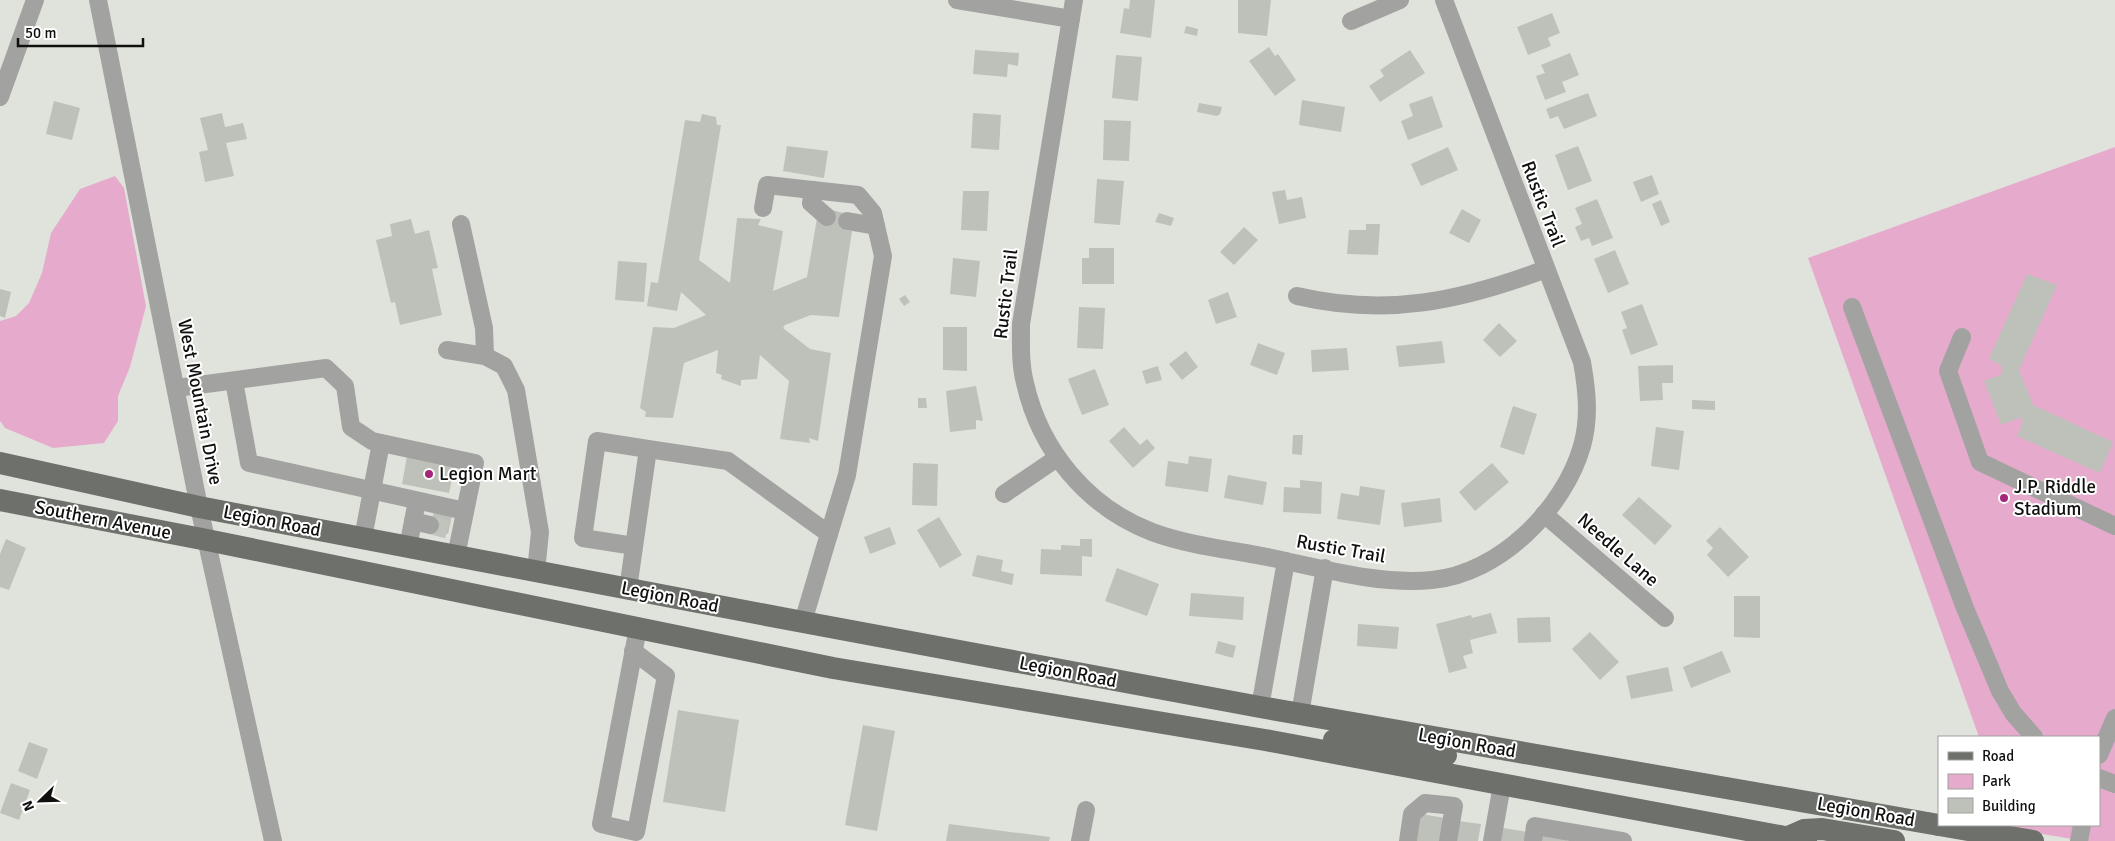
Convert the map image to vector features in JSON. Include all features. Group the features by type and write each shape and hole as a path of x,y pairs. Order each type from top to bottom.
{"main road":[{"name":"Southern Avenue","path":"0,463 200,507"},
{"name":"Southern Avenue","path":"0,500 207,540"},
{"name":"Legion Road","path":"200,507 536,572 1260,707 1938,825"},
{"name":"Legion Road","path":"207,540 833,668 1309,749 1797,839"},
{"path":"1100,713 1117,705 1279,728 1292,726 1300,714"},
{"path":"1309,749 1324,739 1437,753 1608,779 1635,772"},
{"name":"Legion Road","path":"1945,826 2033,841"},
{"path":"1797,839 1804,830 1822,829 1894,841"}],"street":[{"path":"0,97 35,0"},
{"name":"West Mountain Drive","path":"98,0 200,507 273,841"},
{"path":"957,0 1070,19"},
{"name":"Rustic Trail","path":"1074,0 1021,324 1020,351 1024,381 1031,407 1043,435 1057,458 1081,486 1104,506 1151,532 1173,539 1398,581 1432,580 1455,576 1480,567 1503,553 1544,514 1561,493 1583,445 1587,418 1588,392 1582,362 1444,0"},
{"path":"1351,21 1400,0"},
{"path":"763,208 766,185 858,195 873,213 882,256 847,475 803,622"},
{"path":"813,190 811,202 827,217"},
{"path":"847,221 876,226"},
{"path":"461,224 484,328 485,356"},
{"path":"1297,296 1328,303 1363,306 1406,305 1453,298 1489,289 1546,269"},
{"path":"1852,308 1966,608 2000,691 2013,713 2033,736"},
{"path":"1962,337 1948,371 1980,462 2115,526"},
{"path":"447,350 485,356 504,366 516,390 540,532 536,572"},
{"path":"176,388 326,368 345,386 351,427 372,441 475,463 465,511 455,531 456,556"},
{"path":"234,380 249,463 465,511"},
{"path":"634,546 583,538 597,441 728,462 829,534"},
{"path":"363,538 381,443"},
{"path":"628,589 648,449"},
{"path":"1004,494 1057,458"},
{"path":"408,547 417,500"},
{"name":"Needle Lane","path":"1544,514 1665,618"},
{"path":"413,522 430,525"},
{"path":"1260,707 1286,561"},
{"path":"1300,714 1325,568"},
{"path":"634,650 666,676 636,832 601,824 638,628"},
{"path":"2100,753 2115,718"},
{"path":"2100,778 2115,784"},
{"path":"1492,841 1502,785"},
{"path":"1408,841 1412,814 1425,803 1454,806 1448,841"},
{"path":"1080,841 1086,810"},
{"path":"1533,841 1535,826 1577,837 1621,841"},
{"path":"2079,841 2082,826"}],"green space":[{"name":"J.P. Riddle Stadium","path":"2115,147 2115,841 2084,841 2012,829 2011,826 2100,826 2100,736 1979,736 1808,258"},
{"path":"115,176 124,188 146,306 130,367 118,396 118,421 104,443 53,448 5,428 0,421 0,321 16,316 29,303 42,273 51,233 80,189"}],"building":[{"path":"1130,0 1155,0 1151,38 1120,33 1124,8 1129,9"},
{"path":"1238,0 1271,0 1267,36 1238,33"},
{"path":"1552,13 1560,33 1548,38 1551,46 1528,55 1517,27"},
{"path":"1186,26 1198,29 1197,36 1184,33"},
{"path":"1269,47 1275,56 1278,54 1296,80 1275,96 1249,61"},
{"path":"975,50 1019,53 1018,66 1008,64 1007,77 973,74"},
{"path":"1410,50 1425,73 1380,102 1369,86 1384,76 1380,70"},
{"path":"1570,53 1579,75 1562,82 1566,92 1545,100 1536,76 1545,73 1541,65"},
{"path":"1116,55 1142,57 1138,101 1112,98"},
{"path":"1588,93 1597,116 1564,129 1558,116 1550,119 1546,109"},
{"path":"1432,96 1443,127 1408,140 1401,121 1413,116 1409,104"},
{"path":"1302,100 1345,107 1341,132 1299,125"},
{"path":"54,101 80,108 72,140 46,134"},
{"path":"1199,103 1222,107 1220,114 1217,116 1197,112"},
{"path":"222,113 225,127 243,123 247,139 226,143 234,176 205,182 199,152 208,150 200,118"},
{"path":"973,113 1001,115 999,150 971,148"},
{"path":"702,114 716,117 717,125 721,125 699,260 730,283 737,218 761,219 758,225 783,231 773,291 807,277 817,218 831,218 832,210 847,214 846,230 852,231 839,317 811,315 785,325 783,328 810,349 831,353 818,441 809,438 810,443 780,439 789,381 760,355 757,379 741,380 741,386 721,379 722,375 716,373 718,350 684,363 673,418 645,417 646,412 640,408 653,327 674,328 706,315 681,292 677,311 647,306 651,282 658,283 685,120 700,122"},
{"path":"1104,120 1131,121 1129,161 1103,160"},
{"path":"787,146 828,151 824,178 783,171"},
{"path":"1578,146 1592,181 1568,190 1555,155"},
{"path":"1448,147 1458,170 1421,186 1411,164"},
{"path":"1652,175 1659,194 1641,202 1633,182"},
{"path":"1097,179 1124,181 1120,225 1094,223"},
{"path":"1285,190 1287,200 1302,197 1306,218 1279,224 1272,192"},
{"path":"963,191 989,191 987,231 961,230"},
{"path":"1597,199 1613,238 1592,246 1589,238 1581,241 1575,227 1582,224 1575,208"},
{"path":"1661,200 1670,222 1661,226 1652,204"},
{"path":"1462,209 1481,220 1469,243 1449,233"},
{"path":"1159,213 1174,218 1171,226 1155,222"},
{"path":"411,219 415,234 429,230 438,268 432,269 442,315 400,325 395,302 391,303 376,240 392,236 390,224"},
{"path":"1366,224 1380,224 1378,255 1347,254 1349,230 1366,230"},
{"path":"1244,227 1258,240 1234,265 1220,252"},
{"path":"1089,248 1114,248 1114,284 1082,284 1082,258 1089,258"},
{"path":"1615,250 1629,284 1608,293 1594,259"},
{"path":"953,258 980,261 976,297 950,294"},
{"path":"618,261 647,263 644,302 615,300"},
{"path":"2027,274 2057,285 2019,370 2033,405 2113,442 2100,473 2017,436 2023,421 2019,418 2001,425 1984,381 2002,374 2002,366 1989,359"},
{"path":"0,289 11,292 5,318 0,316"},
{"path":"1228,292 1237,317 1216,324 1208,300"},
{"path":"905,295 910,302 904,306 899,299"},
{"path":"1642,304 1658,345 1631,355 1622,330 1627,328 1621,312"},
{"path":"1079,307 1105,308 1103,349 1077,348"},
{"path":"1499,323 1517,341 1500,357 1483,340"},
{"path":"943,327 967,327 967,371 943,370"},
{"path":"1442,341 1445,363 1399,367 1396,346"},
{"path":"1258,343 1285,353 1277,375 1250,365"},
{"path":"1347,348 1349,370 1312,372 1311,350"},
{"path":"1186,351 1198,367 1182,380 1169,364"},
{"path":"1673,365 1673,383 1662,383 1663,400 1640,401 1638,366"},
{"path":"1158,366 1162,380 1146,384 1142,371"},
{"path":"1095,369 1109,405 1082,415 1068,379"},
{"path":"976,386 983,421 976,420 976,429 950,432 946,391"},
{"path":"918,398 926,398 927,408 918,408"},
{"path":"1692,400 1715,401 1715,410 1692,409"},
{"path":"1513,406 1537,414 1524,455 1500,447"},
{"path":"1124,427 1140,445 1147,439 1155,448 1133,468 1109,441"},
{"path":"1656,427 1684,431 1679,470 1651,466"},
{"path":"1293,435 1303,435 1302,455 1292,454"},
{"path":"407,456 455,465 449,493 402,484"},
{"path":"1189,456 1212,459 1208,492 1165,486 1168,461 1188,464"},
{"path":"913,463 938,464 937,506 912,505"},
{"path":"1492,463 1509,482 1475,511 1459,492"},
{"path":"1228,475 1267,482 1263,505 1224,498"},
{"path":"1300,480 1322,482 1321,514 1283,512 1284,487 1300,488"},
{"path":"1360,486 1385,490 1380,525 1337,519 1341,493 1359,496"},
{"path":"1639,497 1672,526 1655,545 1622,515"},
{"path":"1440,498 1442,522 1404,527 1401,503"},
{"path":"434,512 452,516 448,534 429,529"},
{"path":"939,517 962,555 940,568 917,530"},
{"path":"890,527 896,544 870,554 864,537"},
{"path":"1720,527 1749,557 1728,577 1707,555 1713,548 1706,541"},
{"path":"6,539 26,548 9,590 0,587 0,554"},
{"path":"1080,539 1092,539 1092,557 1082,556 1082,576 1040,574 1041,549 1061,550 1061,545 1080,546"},
{"path":"977,555 1003,560 1001,571 1014,574 1012,585 972,576"},
{"path":"1117,568 1159,584 1147,616 1105,601"},
{"path":"1191,593 1244,597 1243,620 1189,616"},
{"path":"1734,596 1760,596 1760,638 1734,637"},
{"path":"1491,613 1497,633 1470,640 1473,653 1463,656 1467,668 1449,673 1436,624 1471,615 1472,618"},
{"path":"1550,617 1551,642 1518,643 1517,618"},
{"path":"1358,624 1399,627 1397,649 1357,646"},
{"path":"1590,632 1619,662 1600,680 1572,649"},
{"path":"1218,641 1236,646 1233,658 1215,653"},
{"path":"1722,651 1731,672 1691,688 1683,667"},
{"path":"1668,667 1673,691 1631,699 1626,676"},
{"path":"678,710 739,720 725,812 663,802"},
{"path":"863,725 895,731 877,831 845,825"},
{"path":"29,742 48,749 37,779 18,771"},
{"path":"11,783 30,790 19,820 0,813"},
{"path":"1421,814 1445,818 1442,841 1417,841"},
{"path":"1458,821 1481,824 1478,841 1455,841"},
{"path":"949,824 1050,837 1049,841 946,841"},
{"path":"1503,828 1528,832 1526,841 1501,841"},
{"path":"1542,836 1567,840 1567,841 1541,841"}],"tunnel":[{"path":"430,525 449,530"}],"place":[{"name":"Legion Mart","path":"429,474"},
{"name":"J.P. Riddle Stadium","path":"2004,498"}]}
